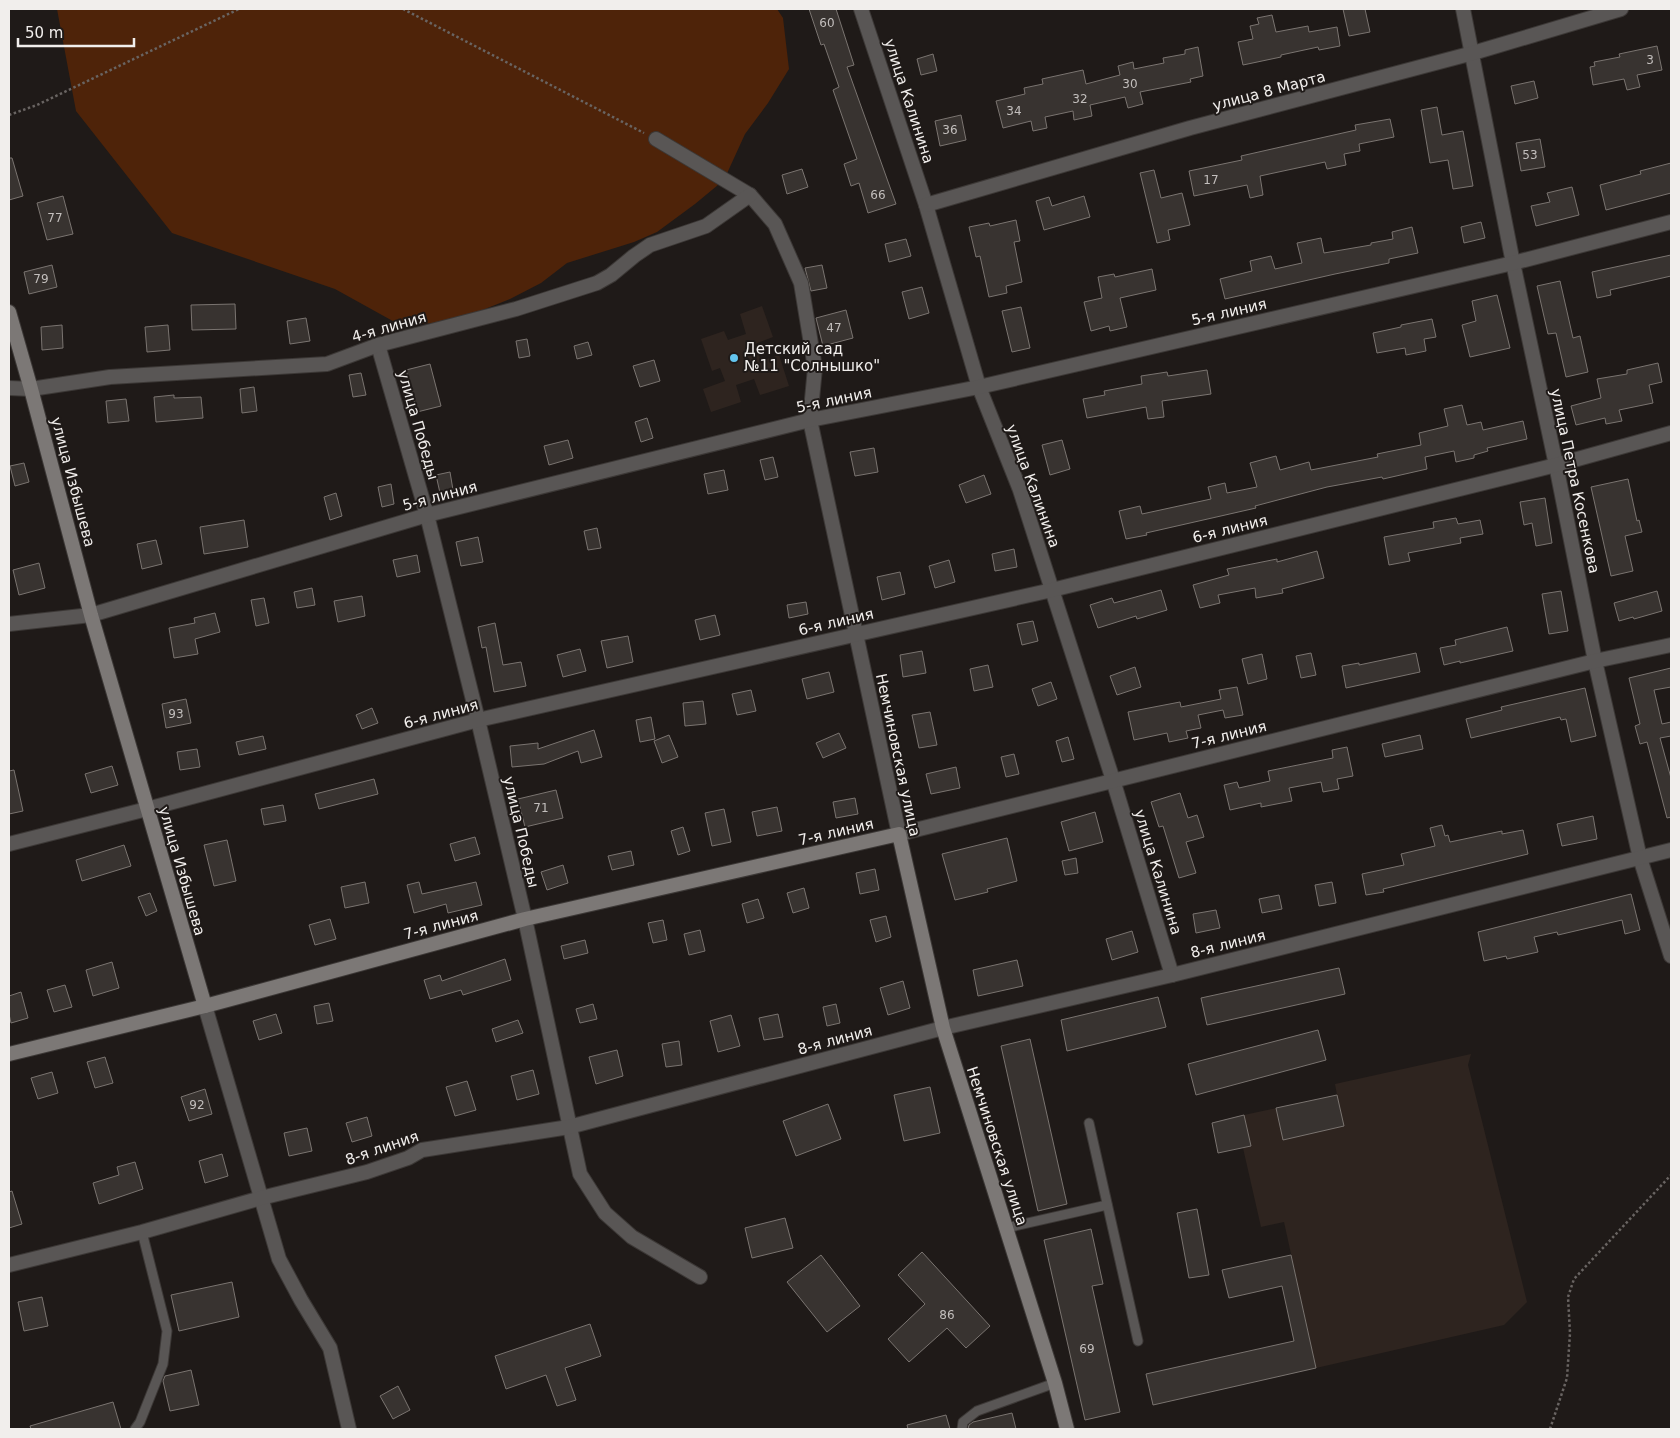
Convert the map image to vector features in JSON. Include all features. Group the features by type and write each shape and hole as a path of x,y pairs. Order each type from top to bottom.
{"main road":[{"name":"улица Избышева","path":"9,312 91,615 205,1006"},
{"name":"7-я линия","path":"9,1054 205,1006 525,919 899,834"},
{"name":"Немчиновская улица","path":"899,834 943,1028 1056,1383 1067,1429"}],"street":[{"name":"улица Калинина","path":"861,9 926,205 979,387 1020,490 1113,780 1172,975"},
{"name":"улица Петра Косенкова","path":"1464,9 1513,264 1595,661 1640,858 1671,956"},
{"name":"улица 8 Марта","path":"926,205 1190,128 1473,53 1621,9"},
{"name":"Немчиновская улица","path":"656,139 750,195 775,224 801,283 815,368 810,420 899,834"},
{"name":"4-я линия","path":"9,388 31,389 110,377 327,364 378,345 516,309 597,283 611,275 650,245 706,226 750,195"},
{"name":"5-я линия","path":"9,624 91,615 427,515 810,420 979,387 1513,264 1671,222"},
{"name":"улица Победы","path":"378,345 427,515 478,720 525,919 580,1174 605,1213 632,1237 700,1277"},
{"name":"6-я линия","path":"9,844 478,720 1052,590 1556,465 1671,433"},
{"name":"7-я линия","path":"899,834 1595,661 1671,645"},
{"name":"8-я линия","path":"9,1265 142,1232 261,1198 367,1172 408,1158 422,1150 569,1127 943,1028 1172,975 1671,850"},
{"name":"улица Избышева","path":"205,1006 279,1259 300,1300 330,1348 349,1429"}],"lane":[{"path":"1089,1124 1138,1342"},
{"path":"1006,1228 1107,1205"},
{"path":"135,1429 140,1422 163,1364 167,1331 142,1232"},
{"path":"962,1429 963,1422 977,1411 1056,1383"}],"path":[{"path":"9,115 37,104 239,9"},
{"path":"403,9 656,139"},
{"path":"1550,1429 1567,1378 1570,1333 1568,1297 1574,1279 1671,1175"}],"shaded area":[{"path":"57,9 777,9 783,18 789,69 768,103 745,134 724,180 657,232 634,242 567,263 541,283 510,299 480,311 434,323 400,325 335,289 172,233 76,111"},
{"name":"Детский сад №11 \"Солнышко\"","path":"762,306 773,337 755,344 761,361 779,355 789,386 760,395 754,379 736,385 741,402 711,412 703,389 725,381 720,368 712,371 701,339 724,331 728,340 746,334 740,314"},
{"path":"1471,1054 1468,1065 1527,1302 1504,1325 1316,1368 1284,1222 1261,1227 1243,1148 1251,1146 1244,1115 1337,1095 1335,1084"}],"building":[{"path":"809,9 836,9 854,65 847,67 896,204 868,213 859,183 851,186 844,164 857,159 833,90 839,87 824,44 821,45"},
{"path":"1343,9 1365,9 1370,32 1349,36"},
{"path":"1272,15 1276,32 1308,26 1309,32 1337,27 1340,46 1319,50 1318,47 1243,65 1238,42 1253,39 1250,26 1259,24 1257,18"},
{"path":"1657,46 1662,70 1637,75 1640,87 1627,90 1624,79 1593,85 1590,67 1595,66 1594,62 1620,57 1619,54"},
{"path":"1198,47 1203,76 1190,79 1191,82 1140,92 1143,104 1128,108 1125,97 1090,105 1092,116 1074,120 1073,111 1045,117 1047,128 1033,131 1031,121 1003,128 996,101 1025,94 1024,88 1043,84 1042,79 1083,70 1086,84 1120,75 1118,66 1133,62 1134,69 1164,63 1163,58 1185,54 1185,50"},
{"path":"933,54 937,71 921,75 917,59"},
{"path":"1534,81 1538,98 1515,104 1511,86"},
{"path":"1437,107 1442,135 1463,131 1473,186 1453,189 1448,160 1430,163 1421,110"},
{"path":"961,115 966,140 940,146 935,121"},
{"path":"1390,119 1394,137 1359,144 1360,151 1344,154 1346,165 1327,169 1325,162 1260,176 1263,195 1250,198 1247,185 1194,196 1189,171 1242,160 1241,156 1356,130 1355,125"},
{"path":"1540,139 1545,167 1521,171 1516,143"},
{"path":"9,158 12,158 23,196 9,200"},
{"path":"1671,163 1671,193 1606,210 1600,185 1641,174 1640,171"},
{"path":"802,169 808,187 787,194 782,175"},
{"path":"1154,170 1161,198 1182,193 1190,225 1168,230 1170,240 1157,243 1140,173"},
{"path":"1572,187 1579,215 1536,226 1531,206 1550,202 1547,193"},
{"path":"63,196 73,234 47,240 37,203"},
{"path":"1084,196 1090,217 1044,230 1036,201 1049,197 1052,206"},
{"path":"1016,220 1020,241 1014,242 1022,282 1006,286 1007,293 989,297 980,256 976,257 969,227 989,223 990,226"},
{"path":"1481,222 1485,238 1464,243 1461,227"},
{"path":"1412,227 1418,253 1389,259 1389,263 1225,299 1220,279 1252,271 1250,261 1271,256 1275,269 1302,263 1297,243 1321,238 1324,253 1371,245 1371,243 1393,239 1392,232"},
{"path":"906,239 911,256 889,262 885,244"},
{"path":"1671,255 1671,276 1610,290 1611,295 1597,298 1592,272"},
{"path":"52,265 57,287 29,294 24,272"},
{"path":"822,265 827,288 811,291 805,268"},
{"path":"1152,269 1156,290 1120,298 1127,327 1110,331 1109,326 1091,331 1084,302 1102,298 1098,277 1114,274 1115,277"},
{"path":"1560,281 1573,338 1580,336 1588,372 1566,377 1556,333 1548,334 1537,286"},
{"path":"922,287 929,313 909,319 902,292"},
{"path":"1497,295 1510,348 1470,357 1462,325 1476,321 1472,301"},
{"path":"235,304 236,329 192,330 191,305"},
{"path":"1021,307 1030,348 1012,352 1002,311"},
{"path":"846,310 853,338 823,346 816,318"},
{"path":"306,318 310,341 290,344 287,321"},
{"path":"1432,319 1436,337 1424,339 1426,351 1406,355 1405,348 1377,353 1373,333"},
{"path":"62,325 63,348 42,350 41,327"},
{"path":"168,325 170,350 147,352 145,327"},
{"path":"527,339 530,356 519,358 516,341"},
{"path":"588,342 592,355 577,359 574,346"},
{"path":"654,360 660,381 640,387 633,366"},
{"path":"1658,363 1662,382 1649,385 1653,403 1619,410 1622,421 1606,424 1605,418 1576,425 1571,406 1601,398 1597,379 1627,374 1627,370"},
{"path":"430,364 441,406 417,412 406,370"},
{"path":"1207,370 1211,394 1162,401 1164,417 1148,419 1146,407 1087,418 1083,399 1105,395 1104,391 1142,384 1141,376 1167,372 1168,376"},
{"path":"361,373 366,395 353,397 349,375"},
{"path":"254,387 257,411 242,413 240,389"},
{"path":"174,395 174,398 201,397 203,418 156,422 154,397"},
{"path":"126,399 129,421 108,423 106,401"},
{"path":"1462,405 1467,425 1481,422 1483,430 1523,421 1527,439 1487,448 1488,451 1474,455 1474,458 1456,462 1454,451 1425,457 1427,469 1383,479 1382,477 1327,487 1255,506 1256,508 1126,539 1119,511 1140,506 1142,514 1211,499 1208,487 1225,483 1227,493 1257,487 1250,463 1276,456 1280,470 1309,462 1311,470 1378,457 1377,454 1421,445 1419,433 1448,426 1444,409"},
{"path":"647,418 653,438 641,442 635,422"},
{"path":"568,440 573,458 549,465 544,446"},
{"path":"1062,440 1070,469 1050,475 1042,445"},
{"path":"874,448 878,472 855,476 850,452"},
{"path":"773,457 778,477 765,480 760,460"},
{"path":"24,463 29,482 15,486 10,466"},
{"path":"724,470 728,490 708,494 704,474"},
{"path":"450,472 453,490 440,493 436,475"},
{"path":"984,475 991,494 966,503 959,485"},
{"path":"1628,479 1637,521 1639,520 1642,532 1625,536 1633,571 1611,576 1591,487"},
{"path":"391,484 394,504 382,507 378,487"},
{"path":"336,493 342,516 330,520 324,497"},
{"path":"1545,498 1552,543 1536,546 1532,523 1524,525 1520,502"},
{"path":"1456,518 1458,524 1480,520 1483,534 1460,538 1461,543 1408,553 1410,561 1389,565 1384,537 1434,528 1433,522"},
{"path":"244,520 248,547 204,554 200,527"},
{"path":"597,528 601,548 588,550 584,531"},
{"path":"478,537 483,562 461,566 456,542"},
{"path":"156,540 162,564 142,569 137,544"},
{"path":"1014,549 1017,567 995,571 992,554"},
{"path":"1317,551 1324,578 1282,589 1283,593 1256,598 1255,588 1218,595 1220,603 1200,608 1193,585 1229,575 1227,569 1277,559 1277,562"},
{"path":"417,555 420,572 397,577 393,560"},
{"path":"949,560 955,582 935,588 929,566"},
{"path":"39,563 45,588 19,595 13,570"},
{"path":"900,572 905,594 882,600 877,577"},
{"path":"312,588 315,605 297,608 294,592"},
{"path":"1161,590 1167,610 1137,619 1136,616 1098,628 1090,605 1112,598 1114,603"},
{"path":"1561,591 1568,631 1549,634 1542,594"},
{"path":"1657,591 1662,611 1619,621 1614,603"},
{"path":"362,596 365,616 338,622 334,601"},
{"path":"264,598 269,623 256,626 251,600"},
{"path":"806,602 808,614 789,618 787,605"},
{"path":"215,613 220,632 195,639 198,654 174,658 169,628 195,623 194,618"},
{"path":"715,615 720,635 700,640 695,620"},
{"path":"1033,621 1038,641 1022,645 1017,624"},
{"path":"495,623 503,665 521,662 526,686 494,692 486,647 482,648 478,627"},
{"path":"1507,627 1513,651 1444,665 1440,648 1456,645 1455,640"},
{"path":"628,636 633,662 607,668 601,641"},
{"path":"580,649 586,671 563,677 557,655"},
{"path":"922,651 926,673 903,677 900,655"},
{"path":"1311,653 1316,675 1301,678 1296,656"},
{"path":"1416,653 1420,672 1346,688 1342,666 1359,663 1359,665"},
{"path":"1262,654 1267,679 1248,684 1242,659"},
{"path":"988,665 993,687 974,691 970,669"},
{"path":"1135,667 1141,687 1117,695 1110,676"},
{"path":"1671,668 1671,687 1654,690 1662,724 1671,722 1671,736 1660,738 1671,778 1671,817 1667,818 1647,742 1640,744 1635,726 1640,724 1629,678"},
{"path":"829,672 834,692 807,699 802,679"},
{"path":"1051,682 1057,699 1038,706 1032,689"},
{"path":"1237,687 1243,715 1225,718 1223,710 1198,715 1201,728 1186,731 1188,738 1169,742 1167,733 1134,740 1128,712 1180,702 1181,707 1221,699 1219,690"},
{"path":"1585,688 1596,736 1571,742 1566,719 1561,720 1560,717 1471,738 1466,719 1502,710 1501,707"},
{"path":"751,690 756,711 737,715 732,694"},
{"path":"186,699 191,723 166,728 162,704"},
{"path":"703,701 706,724 685,726 683,703"},
{"path":"372,708 378,723 362,729 356,715"},
{"path":"930,712 937,745 919,748 912,715"},
{"path":"651,717 655,739 640,742 636,720"},
{"path":"594,730 602,757 581,763 578,751 544,764 512,767 510,746 538,743 538,749"},
{"path":"839,733 846,748 823,758 816,743"},
{"path":"669,735 678,757 662,763 654,741"},
{"path":"1420,735 1423,749 1385,757 1382,744"},
{"path":"263,736 266,749 239,755 236,742"},
{"path":"1068,737 1074,759 1062,762 1056,741"},
{"path":"1347,747 1353,776 1337,779 1339,789 1323,792 1321,782 1289,788 1292,801 1261,807 1261,803 1230,810 1224,785 1237,782 1239,788 1270,781 1268,771 1333,758 1332,750"},
{"path":"197,749 200,767 180,770 177,752"},
{"path":"1014,754 1019,774 1006,777 1001,757"},
{"path":"112,766 118,785 91,793 85,774"},
{"path":"956,767 960,788 931,794 926,774"},
{"path":"14,770 23,811 9,814 9,771"},
{"path":"374,779 378,794 319,809 315,794"},
{"path":"556,790 563,818 525,827 518,799"},
{"path":"1180,793 1188,818 1197,815 1204,837 1186,842 1196,873 1179,878 1163,826 1159,827 1151,802"},
{"path":"855,798 858,814 836,818 833,802"},
{"path":"283,805 286,821 264,825 261,809"},
{"path":"777,807 782,831 757,836 752,812"},
{"path":"724,809 731,842 712,846 705,813"},
{"path":"1095,812 1103,842 1069,851 1061,822"},
{"path":"1593,816 1597,839 1562,846 1557,824"},
{"path":"1442,825 1445,836 1448,835 1450,842 1502,831 1502,834 1523,830 1528,854 1383,889 1384,892 1366,895 1362,874 1404,865 1401,854 1435,846 1430,828"},
{"path":"683,827 690,851 678,855 671,831"},
{"path":"475,837 480,854 455,861 450,844"},
{"path":"1007,838 1017,881 987,889 988,892 955,900 942,854"},
{"path":"227,840 236,881 214,886 204,845"},
{"path":"124,845 131,866 82,881 76,860"},
{"path":"631,851 634,865 612,870 608,856"},
{"path":"1076,858 1078,873 1065,875 1062,861"},
{"path":"563,865 568,883 547,890 541,872"},
{"path":"875,869 879,890 860,894 856,873"},
{"path":"365,882 369,903 345,908 341,887"},
{"path":"419,882 422,894 476,882 482,905 448,913 446,904 414,913 407,885"},
{"path":"1332,882 1336,903 1319,906 1315,885"},
{"path":"804,888 809,908 793,913 787,893"},
{"path":"150,893 157,911 146,916 138,897"},
{"path":"1631,894 1640,930 1625,934 1622,920 1558,935 1557,932 1534,937 1538,952 1507,959 1506,956 1484,961 1478,932"},
{"path":"1279,895 1282,909 1262,913 1259,899"},
{"path":"758,899 764,918 747,923 742,904"},
{"path":"1216,910 1220,928 1196,933 1193,914"},
{"path":"886,916 891,937 876,942 870,920"},
{"path":"330,919 336,939 315,945 309,925"},
{"path":"663,920 667,940 653,943 648,923"},
{"path":"700,930 705,951 689,955 684,934"},
{"path":"1132,931 1138,952 1112,960 1106,939"},
{"path":"585,940 588,953 564,959 561,946"},
{"path":"505,959 511,980 463,995 461,990 430,999 424,980 440,975 442,981"},
{"path":"1017,960 1023,986 978,996 973,970"},
{"path":"112,962 119,988 93,996 86,970"},
{"path":"1339,968 1345,994 1207,1025 1201,998"},
{"path":"903,981 910,1008 888,1015 880,988"},
{"path":"65,985 72,1007 54,1012 47,990"},
{"path":"21,992 28,1018 11,1023 9,996"},
{"path":"1158,997 1166,1027 1067,1051 1061,1020"},
{"path":"329,1003 333,1021 317,1024 314,1006"},
{"path":"593,1004 597,1019 580,1023 576,1009"},
{"path":"836,1004 840,1023 827,1026 823,1007"},
{"path":"276,1014 282,1033 259,1040 253,1021"},
{"path":"778,1014 783,1037 764,1040 759,1018"},
{"path":"731,1015 740,1046 718,1052 710,1021"},
{"path":"518,1020 523,1033 496,1042 492,1029"},
{"path":"1318,1030 1326,1060 1196,1095 1188,1064"},
{"path":"1030,1039 1067,1204 1038,1211 1001,1046"},
{"path":"679,1041 682,1065 666,1067 662,1044"},
{"path":"617,1050 623,1076 596,1084 589,1057"},
{"path":"105,1057 113,1083 95,1088 87,1062"},
{"path":"533,1070 539,1094 517,1100 511,1076"},
{"path":"52,1072 58,1093 38,1099 31,1078"},
{"path":"467,1081 476,1110 455,1116 446,1087"},
{"path":"930,1087 940,1133 904,1141 894,1095"},
{"path":"205,1089 212,1114 189,1121 181,1097"},
{"path":"1337,1095 1344,1126 1283,1140 1276,1108"},
{"path":"828,1104 841,1139 796,1156 783,1121"},
{"path":"1244,1115 1251,1146 1218,1153 1212,1123"},
{"path":"367,1117 372,1136 352,1142 346,1123"},
{"path":"307,1128 312,1151 289,1156 284,1133"},
{"path":"222,1154 228,1176 205,1183 199,1161"},
{"path":"135,1162 143,1189 99,1204 93,1183 119,1175 117,1167"},
{"path":"12,1191 22,1224 9,1228 9,1192"},
{"path":"1197,1209 1209,1275 1189,1278 1177,1213"},
{"path":"785,1218 793,1248 752,1258 745,1228"},
{"path":"1091,1229 1103,1284 1092,1286 1120,1412 1085,1420 1044,1240"},
{"path":"922,1252 990,1326 966,1348 947,1328 909,1362 888,1339 925,1304 898,1275"},
{"path":"821,1255 860,1306 827,1332 787,1282"},
{"path":"1291,1255 1316,1368 1153,1405 1146,1374 1294,1341 1282,1286 1229,1298 1222,1270"},
{"path":"232,1282 239,1317 179,1331 171,1295"},
{"path":"42,1297 48,1326 24,1331 18,1302"},
{"path":"590,1324 601,1356 565,1368 576,1400 557,1406 546,1375 506,1389 495,1356"},
{"path":"191,1370 199,1405 170,1411 163,1381 165,1376"},
{"path":"398,1386 410,1410 393,1419 380,1396"},
{"path":"113,1402 121,1429 31,1429 30,1426"},
{"path":"1012,1413 1016,1429 968,1429 969,1425 973,1422"},
{"path":"946,1415 950,1429 908,1429 907,1425"}],"place":[{"name":"Детский сад №11 \"Солнышко\"","path":"734,358"}]}
